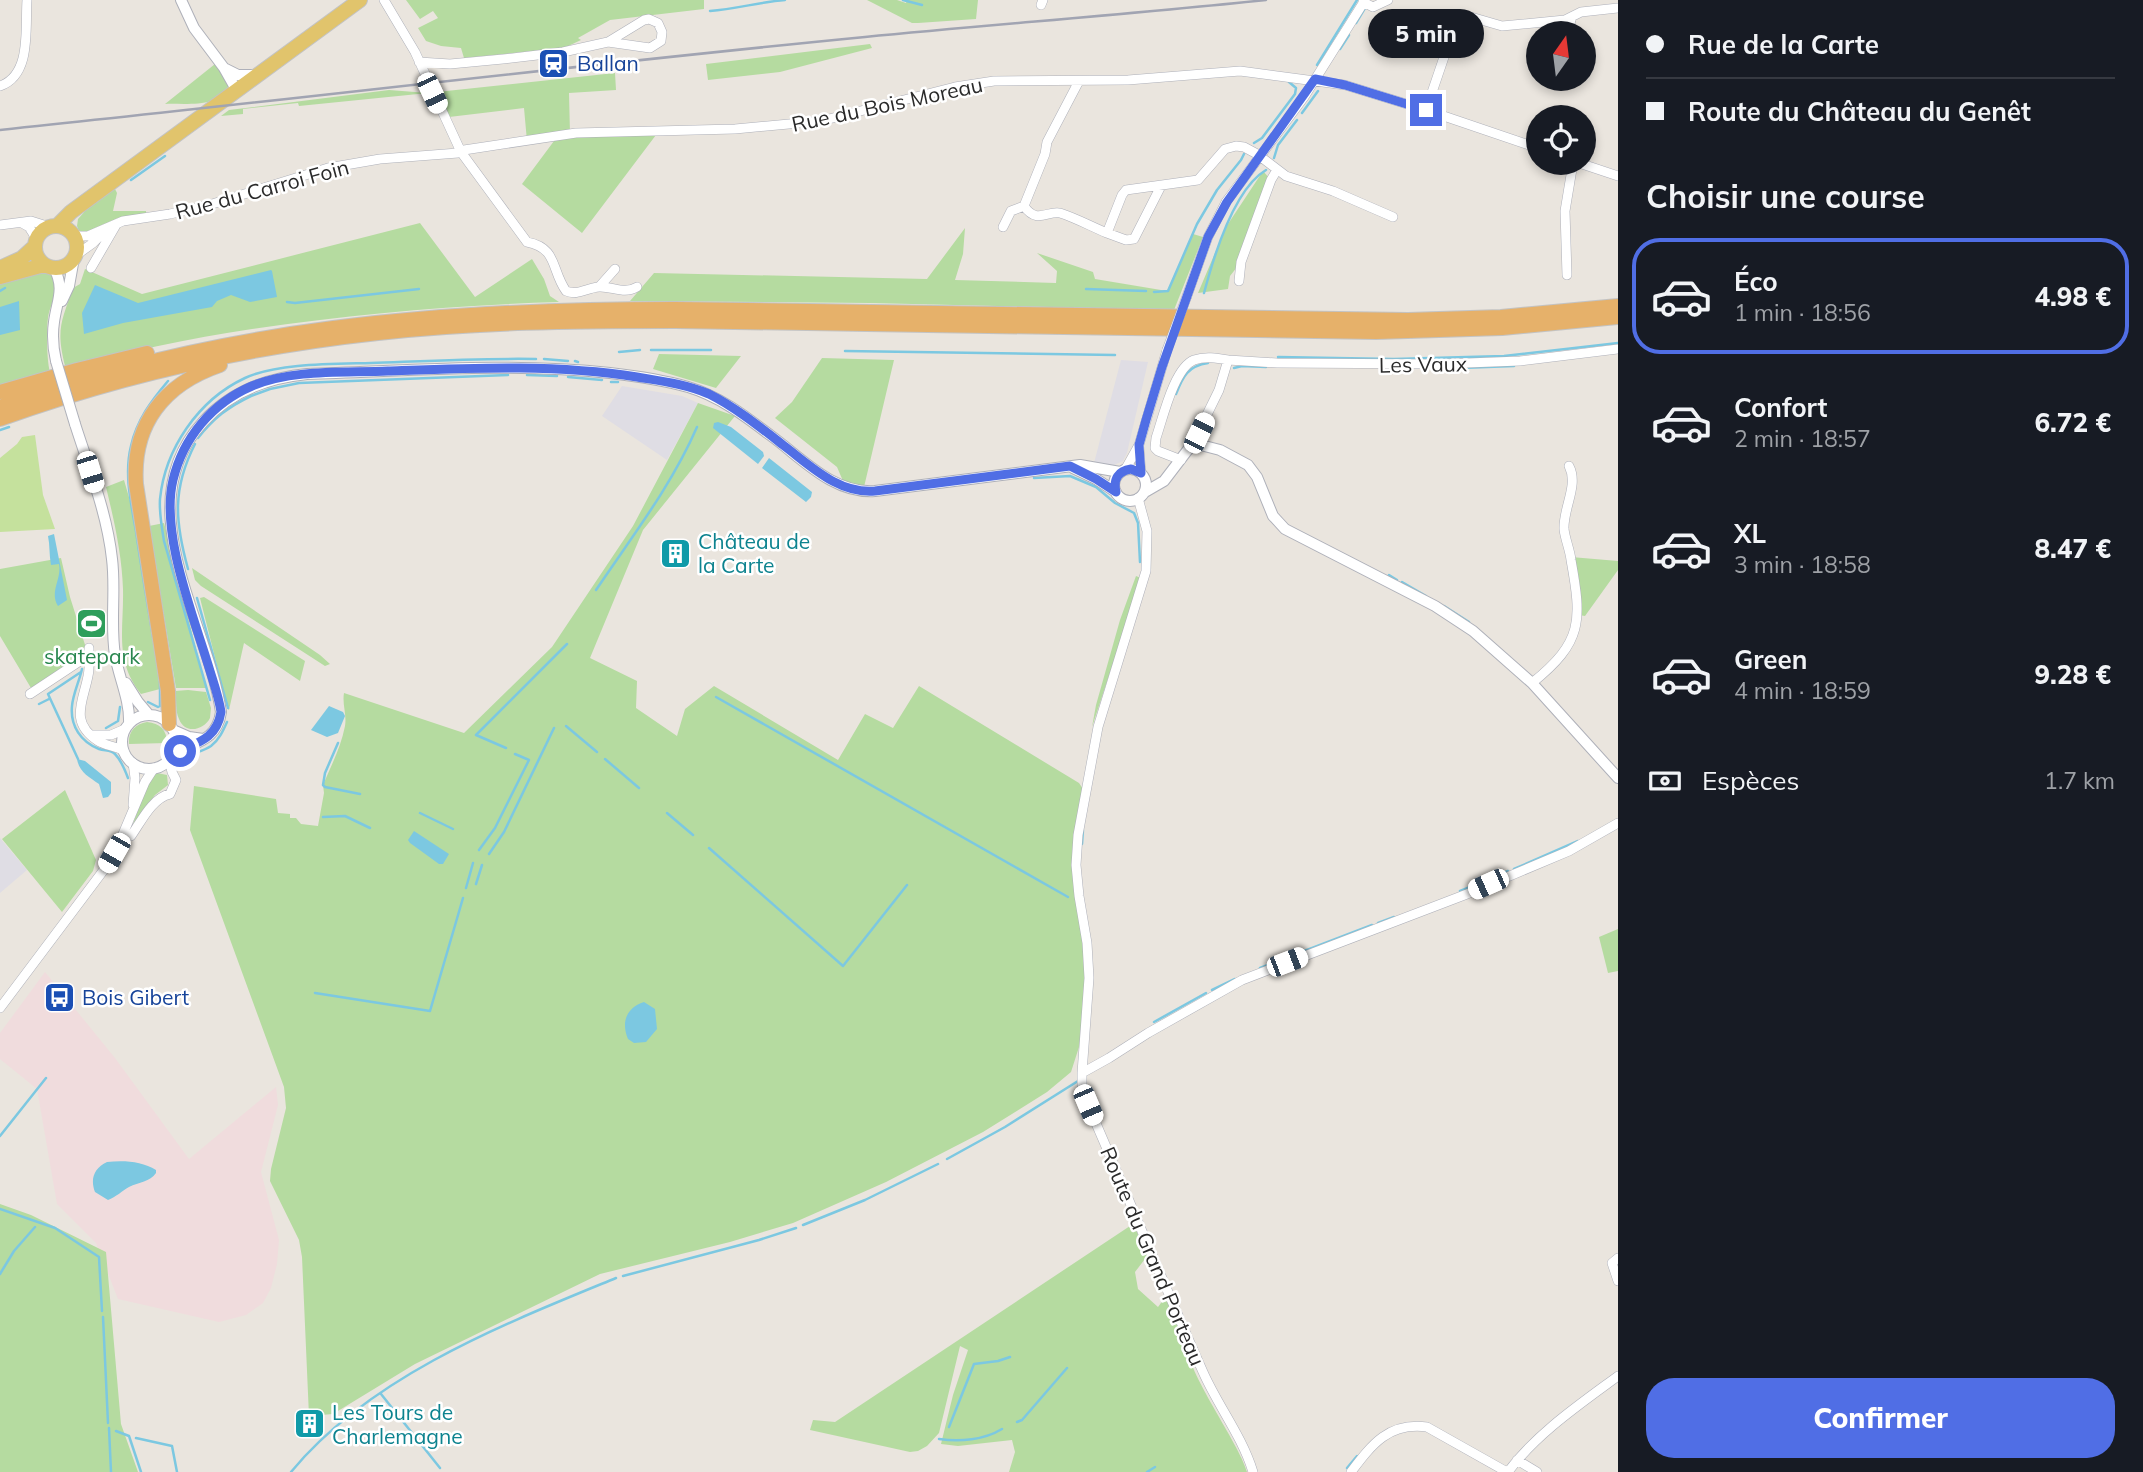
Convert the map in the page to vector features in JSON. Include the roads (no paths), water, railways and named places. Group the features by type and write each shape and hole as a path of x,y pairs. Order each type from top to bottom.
{"highway":[{"path":"0,392 171,348 237,342 397,319 486,313 706,310 1376,321 1501,317 1618,306"},
{"path":"0,419 125,380 270,348 437,327 585,321 696,321 1397,332 1502,328 1618,317"},
{"path":"0,407 122,369 237,342"},
{"path":"171,727 167,681 136,484 135,463 139,444 156,407 178,385 207,369 270,348"}],"main road":[{"path":"0,268 22,258 42,231 63,230 82,205 360,0"},
{"path":"0,277 49,266 67,265 75,257 77,248 63,230"},
{"path":"35,243 37,257 49,266"}],"street":[{"path":"0,86 12,81 22,67 27,0"},
{"path":"181,0 194,28 224,68 237,91"},
{"path":"384,0 419,62 460,152 527,242 549,254 566,291 576,293 599,287 633,287"},
{"path":"1116,492 1116,478 1139,445 1167,350 1218,216 1315,79 1364,1 1373,6 1388,0"},
{"path":"1426,110 1458,16 1464,15 1502,26 1571,18 1581,12 1618,8"},
{"path":"419,62 450,64 563,52 608,42 649,19 658,23 662,32 661,41 654,47 608,42"},
{"path":"636,26 635,39 641,46"},
{"path":"224,68 238,75 258,75"},
{"name":"Rue du Bois Moreau","path":"460,152 576,134 776,127 844,116 958,86 1004,80 1128,80 1240,71 1345,85 1526,144"},
{"path":"1003,227 1011,211 1024,206 1045,154 1047,142 1079,81"},
{"path":"1107,233 1124,192 1198,180 1220,153 1230,146 1244,147 1293,179 1333,191 1393,217"},
{"name":"Rue du Carroi Foin","path":"0,225 36,222 88,236 117,223 209,205 328,168 364,161 460,152"},
{"path":"1596,169 1618,176"},
{"path":"1239,281 1241,262 1277,170"},
{"path":"1567,275 1565,211 1571,175"},
{"path":"1024,206 1028,211 1040,216 1058,213 1126,240 1134,239 1161,186"},
{"path":"20,223 29,227 35,243"},
{"path":"91,268 117,223"},
{"name":"Rue du Carroi Foin","path":"75,257 107,229"},
{"path":"57,309 69,286 75,257"},
{"path":"49,266 61,284 53,333 56,360 109,539 114,573 115,648 129,710 122,740 124,751 133,763 133,807"},
{"path":"599,287 615,269"},
{"name":"Les Vaux","path":"1181,460 1158,451 1155,448 1156,438 1178,377 1185,366 1194,360 1210,358 1302,363 1441,364 1520,361 1618,349"},
{"path":"1070,466 1096,479 1123,499 1133,500 1159,485 1193,443 1219,390 1228,360"},
{"path":"0,1008 103,871 120,841 145,782 156,767 184,749 196,746 216,728 220,719 220,704 176,555 169,505 176,470 198,427 220,405 241,391 283,377 307,374 503,367 574,370 673,383 709,394 750,420 830,480 854,490 875,491 1080,465 1122,471 1136,470 1143,475 1157,476 1170,472"},
{"path":"1193,443 1210,446 1248,465 1257,477 1273,516 1285,529 1373,572 1449,614 1473,631 1532,683 1618,778"},
{"path":"1139,445 1146,481 1141,495"},
{"path":"1532,683 1565,650 1578,621 1571,557 1564,531 1573,477 1569,466"},
{"name":"Route du Grand Porteau","path":"1141,495 1147,531 1146,571 1098,727 1079,835 1076,865 1089,978 1082,1085 1088,1105 1204,1374 1232,1424 1253,1472"},
{"path":"30,694 89,652 90,667 80,702 80,715 85,728 99,741 124,751"},
{"path":"121,676 149,715"},
{"path":"92,735 111,735 138,717 149,715 160,717 189,737 203,739"},
{"path":"131,836 157,800 170,794 176,782 171,757 176,740 171,727"},
{"path":"133,763 145,768 156,767 172,772"},
{"path":"1082,1073 1242,980 1558,856 1618,823"},
{"path":"1618,1258 1612,1263 1618,1281"},
{"path":"1351,1472 1381,1438 1402,1426 1413,1425 1427,1427 1508,1472 1517,1460 1618,1376"},
{"path":"1517,1460 1537,1472"}],"water":[{"path":"271,270 277,297 250,302 231,295 217,301 212,307 123,323 84,334 82,313 95,285 138,303"},
{"path":"19,301 20,330 0,335 0,307"},
{"path":"714,423 731,427 763,452 764,456 758,464 713,428"},
{"path":"769,458 812,492 806,502 762,468"},
{"path":"54,534 67,600 58,606 55,591 59,564 51,565 48,536"},
{"path":"329,706 343,712 345,716 338,733 327,737 311,730"},
{"path":"77,759 85,761 111,782 111,793 108,797 103,798 99,784 82,771"},
{"path":"414,831 449,854 443,864 439,864 410,843 408,840"},
{"path":"644,1002 655,1009 657,1029 646,1042 634,1043 628,1039 625,1021 633,1008"},
{"path":"107,1162 139,1163 151,1167 156,1173 108,1200 95,1192 93,1183 96,1171"}],"waterway":[{"path":"710,11 785,0"},
{"path":"903,0 922,5"},
{"path":"1317,65 1357,0"},
{"path":"1356,23 1365,8"},
{"path":"1340,49 1349,35"},
{"path":"1254,143 1262,138 1295,94 1296,88 1289,82"},
{"path":"1302,113 1318,91"},
{"path":"1274,158 1278,145 1297,120"},
{"path":"1154,292 1168,291 1197,224 1217,190 1244,154"},
{"path":"131,180 165,156"},
{"path":"1204,293 1219,244 1235,208 1244,192 1266,170"},
{"path":"0,291 5,288"},
{"path":"287,302 419,289"},
{"path":"1086,289 1146,291"},
{"path":"1278,357 1394,359 1504,356 1618,343"},
{"path":"619,352 640,350"},
{"path":"651,350 711,350"},
{"path":"845,351 1115,355"},
{"path":"210,700 164,541 160,510 163,480 169,462 187,428 199,413 228,387 273,369 324,364 536,359"},
{"path":"544,359 568,361"},
{"path":"1176,394 1187,373 1208,363"},
{"path":"1461,368 1514,366"},
{"path":"1234,368 1266,367"},
{"path":"250,394 251,396 299,383 508,375"},
{"path":"527,375 557,376"},
{"path":"568,377 602,380"},
{"path":"153,637 130,499 128,467 131,446 141,419 168,381"},
{"path":"611,382 618,382"},
{"path":"198,438 222,414 251,396"},
{"path":"0,430 9,427"},
{"path":"596,590 663,490 697,427"},
{"path":"188,569 180,536 178,506 182,476 195,444"},
{"path":"1034,478 1070,476 1096,487 1115,503 1134,513 1138,523 1140,562"},
{"path":"1389,575 1397,580"},
{"path":"1402,582 1426,596"},
{"path":"197,598 228,708"},
{"path":"1444,606 1469,622"},
{"path":"506,748 476,735 567,644"},
{"path":"82,669 72,706 75,727 87,742 115,754 128,778"},
{"path":"78,759 48,694 81,672"},
{"path":"148,702 160,706 160,681"},
{"path":"716,697 1068,897"},
{"path":"39,704 49,699"},
{"path":"106,728 118,721 120,707"},
{"path":"178,767 184,758 214,744 227,722"},
{"path":"566,726 597,752"},
{"path":"489,854 504,832 554,728"},
{"path":"338,743 325,773 323,785 360,794"},
{"path":"479,850 495,828 529,760 515,754"},
{"path":"605,759 639,788"},
{"path":"420,813 453,829"},
{"path":"667,813 693,835"},
{"path":"323,817 345,816 370,828"},
{"path":"1082,844 1083,830"},
{"path":"1514,869 1578,841"},
{"path":"709,848 843,966 907,885"},
{"path":"466,888 473,863"},
{"path":"476,884 482,865"},
{"path":"1488,880 1508,871"},
{"path":"1460,891 1478,884"},
{"path":"315,993 430,1011 463,898"},
{"path":"1378,923 1394,917"},
{"path":"1260,968 1372,925"},
{"path":"1212,990 1235,979"},
{"path":"1154,1022 1206,993"},
{"path":"0,1136 46,1078"},
{"path":"947,1159 1005,1127 1078,1081"},
{"path":"803,1225 865,1200 938,1164"},
{"path":"0,1209 55,1228 99,1257 102,1311"},
{"path":"0,1274 14,1251 35,1227"},
{"path":"623,1276 796,1228"},
{"path":"291,1472 323,1438 359,1408 399,1381 485,1334 616,1278"},
{"path":"103,1317 108,1423"},
{"path":"1188,1349 1196,1366"},
{"path":"949,1427 974,1364 1010,1357"},
{"path":"1017,1422 1022,1420 1067,1368"},
{"path":"381,1394 440,1468"},
{"path":"109,1428 111,1472"},
{"path":"939,1439 972,1439 988,1436 1002,1429"},
{"path":"116,1431 129,1436 141,1472"},
{"path":"136,1438 172,1446 177,1472"},
{"path":"1347,1468 1357,1456"},
{"path":"1147,1472 1155,1467"}],"railway":[{"path":"0,130 757,48 1266,0"}],"place":[{"name":"Ballan","path":"554,63"},
{"name":"Château de la Carte","path":"675,553"},
{"name":"skatepark","path":"92,624"},
{"name":"Bois Gibert","path":"59,997"},
{"name":"Les Tours de Charlemagne","path":"309,1424"}]}
